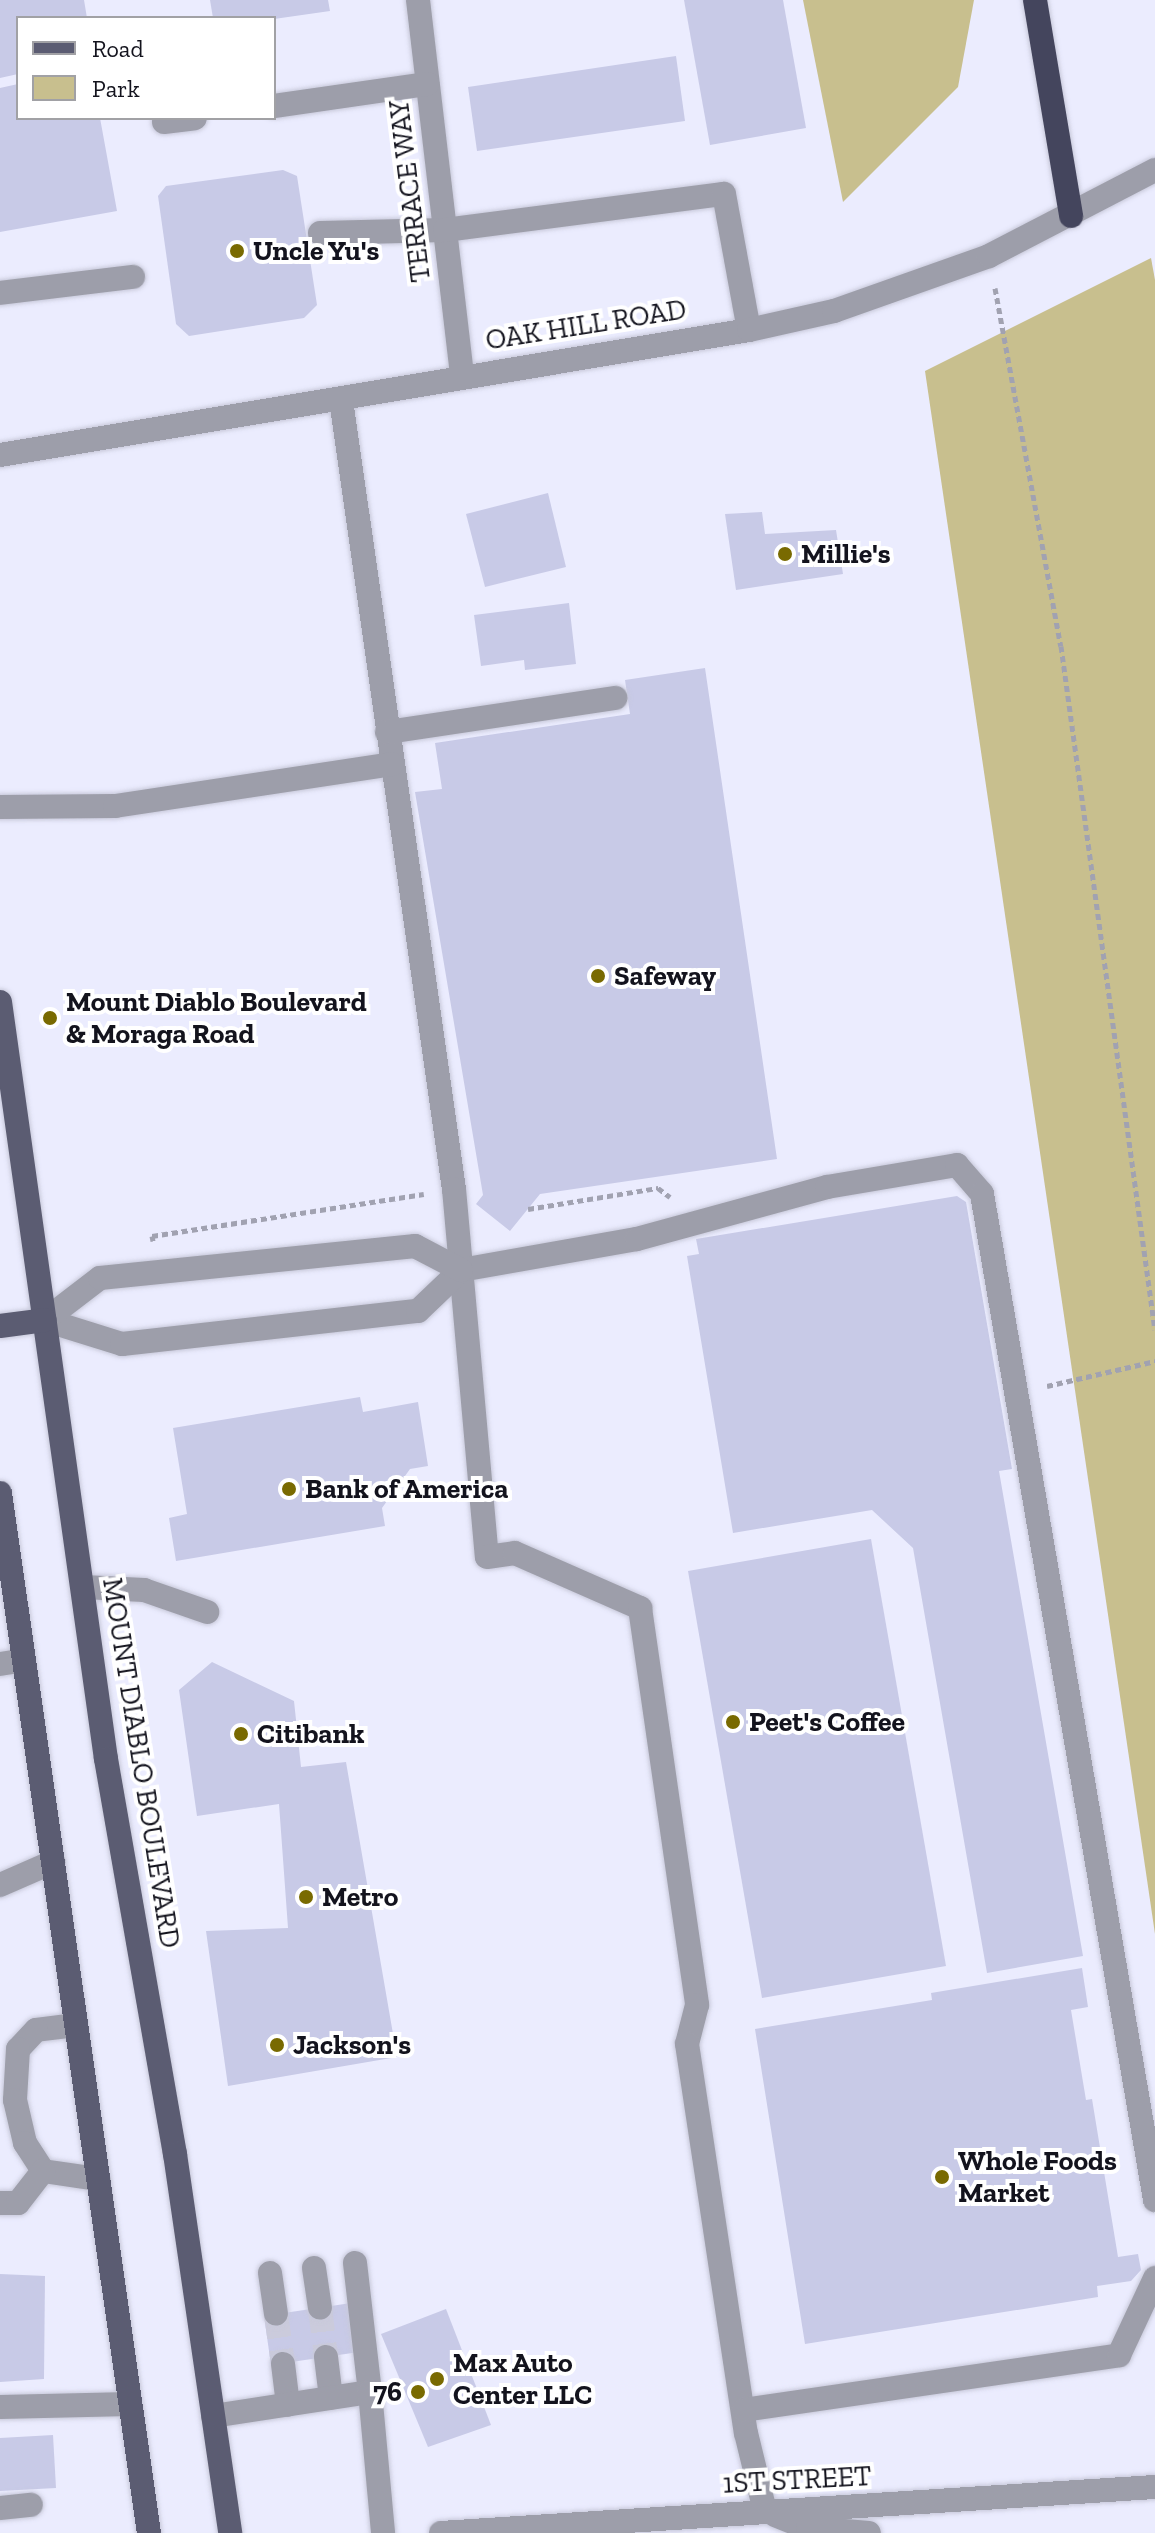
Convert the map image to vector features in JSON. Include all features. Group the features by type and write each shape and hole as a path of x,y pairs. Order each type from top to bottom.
{"highway":[{"path":"1035,0 1071,216"}],"main road":[{"name":"MOUNT DIABLO BOULEVARD","path":"0,1002 106,1759 175,2154 230,2533"},
{"path":"0,1326 45,1320"},
{"path":"0,1493 12,1662 53,1862 149,2533"}],"street":[{"name":"TERRACE WAY","path":"418,0 462,375"},
{"path":"276,106 427,84"},
{"path":"164,122 180,120"},
{"name":"OAK HILL ROAD","path":"0,455 341,400 462,375 749,330 834,311 989,256 1155,170"},
{"path":"320,233 445,230 724,194 749,330"},
{"path":"0,293 133,277"},
{"path":"341,400 454,1189 487,1557 515,1553 640,1608 697,2005 687,2044 758,2512"},
{"path":"387,732 615,698"},
{"path":"0,807 115,806 392,764"},
{"path":"45,1320 122,1344 418,1311 461,1270 637,1239 827,1187 957,1165 982,1194 1155,2200"},
{"path":"45,1320 100,1278 415,1246 461,1270"},
{"path":"84,1587 144,1590 207,1612"},
{"path":"0,1885 53,1862"},
{"path":"76,2025 36,2030 18,2049 15,2100 25,2143 43,2171 98,2179"},
{"path":"0,2203 18,2203 43,2171"},
{"path":"355,2263 383,2533"},
{"path":"314,2268 320,2308"},
{"path":"270,2273 276,2314"},
{"path":"744,2410 1119,2355 1155,2278"},
{"path":"326,2357 331,2398"},
{"path":"283,2364 288,2405"},
{"path":"213,2416 370,2392"},
{"path":"0,2407 130,2404"},
{"name":"1ST STREET","path":"441,2533 758,2512 957,2503 1155,2487"},
{"path":"0,2508 31,2505"},
{"path":"719,2533 758,2512 808,2528 869,2533"}],"path":[{"path":"989,256 1061,646 1155,1330"},
{"path":"528,1209 658,1188 675,1200"},
{"path":"139,1243 153,1241 152,1236 454,1189"},
{"path":"1017,1392 1155,1361"}],"green space":[{"path":"803,0 974,0 958,87 843,202"},
{"path":"1151,258 1155,280 1155,1934 925,371"}],"building":[{"path":"0,0 84,0 87,16 16,16 16,74 0,78"},
{"path":"210,0 328,0 330,11 276,19 276,16 213,16"},
{"path":"684,0 783,0 806,128 710,145"},
{"path":"676,56 685,121 477,151 468,87"},
{"path":"16,84 16,120 100,120 117,211 0,232 0,88"},
{"name":"Uncle Yu's","path":"283,170 297,176 317,305 304,318 189,336 176,324 158,196 166,186"},
{"path":"548,493 566,567 485,587 466,514"},
{"name":"Millie's","path":"762,512 765,534 836,530 843,574 736,590 725,514"},
{"path":"569,603 576,664 525,670 524,660 481,666 474,615"},
{"name":"Safeway","path":"705,668 777,1159 540,1194 510,1231 476,1204 483,1195 415,792 442,789 435,743 630,714 625,680"},
{"path":"957,1196 966,1202 1012,1469 999,1471 1083,1956 987,1973 913,1548 872,1510 733,1533 687,1256 699,1254 696,1239"},
{"name":"Bank of America","path":"360,1397 363,1412 418,1402 428,1466 410,1469 382,1508 385,1526 176,1561 169,1518 187,1514 173,1428"},
{"path":"871,1539 946,1966 762,1998 688,1571"},
{"path":"212,1662 294,1701 301,1767 346,1762 397,2057 228,2086 206,1931 288,1928 279,1804 197,1816 179,1690"},
{"name":"Whole Foods Market","path":"1082,1968 1088,2007 1071,2010 1086,2100 1092,2099 1118,2257 1138,2254 1141,2270 1131,2281 1097,2286 1098,2297 805,2344 755,2029 932,2000 931,1993"},
{"path":"0,2274 45,2276 44,2379 0,2382"},
{"path":"351,2303 359,2352 271,2365 264,2316"},
{"name":"Max Auto Center LLC","path":"446,2309 491,2425 428,2447 381,2334"},
{"path":"53,2435 56,2488 0,2491 0,2438"}],"tunnel":[{"path":"320,2308 326,2357"},
{"path":"276,2314 283,2364"}],"place":[{"name":"Uncle Yu's","path":"237,251"},
{"name":"Millie's","path":"785,554"},
{"name":"Safeway","path":"598,976"},
{"name":"Mount Diablo Boulevard & Moraga Road","path":"50,1018"},
{"name":"Bank of America","path":"289,1489"},
{"name":"Peet's Coffee","path":"733,1722"},
{"name":"Citibank","path":"241,1734"},
{"name":"Metro","path":"306,1897"},
{"name":"Jackson's","path":"277,2045"},
{"name":"Whole Foods Market","path":"942,2177"},
{"name":"Max Auto Center LLC","path":"437,2379"},
{"name":"76","path":"418,2392"}]}
